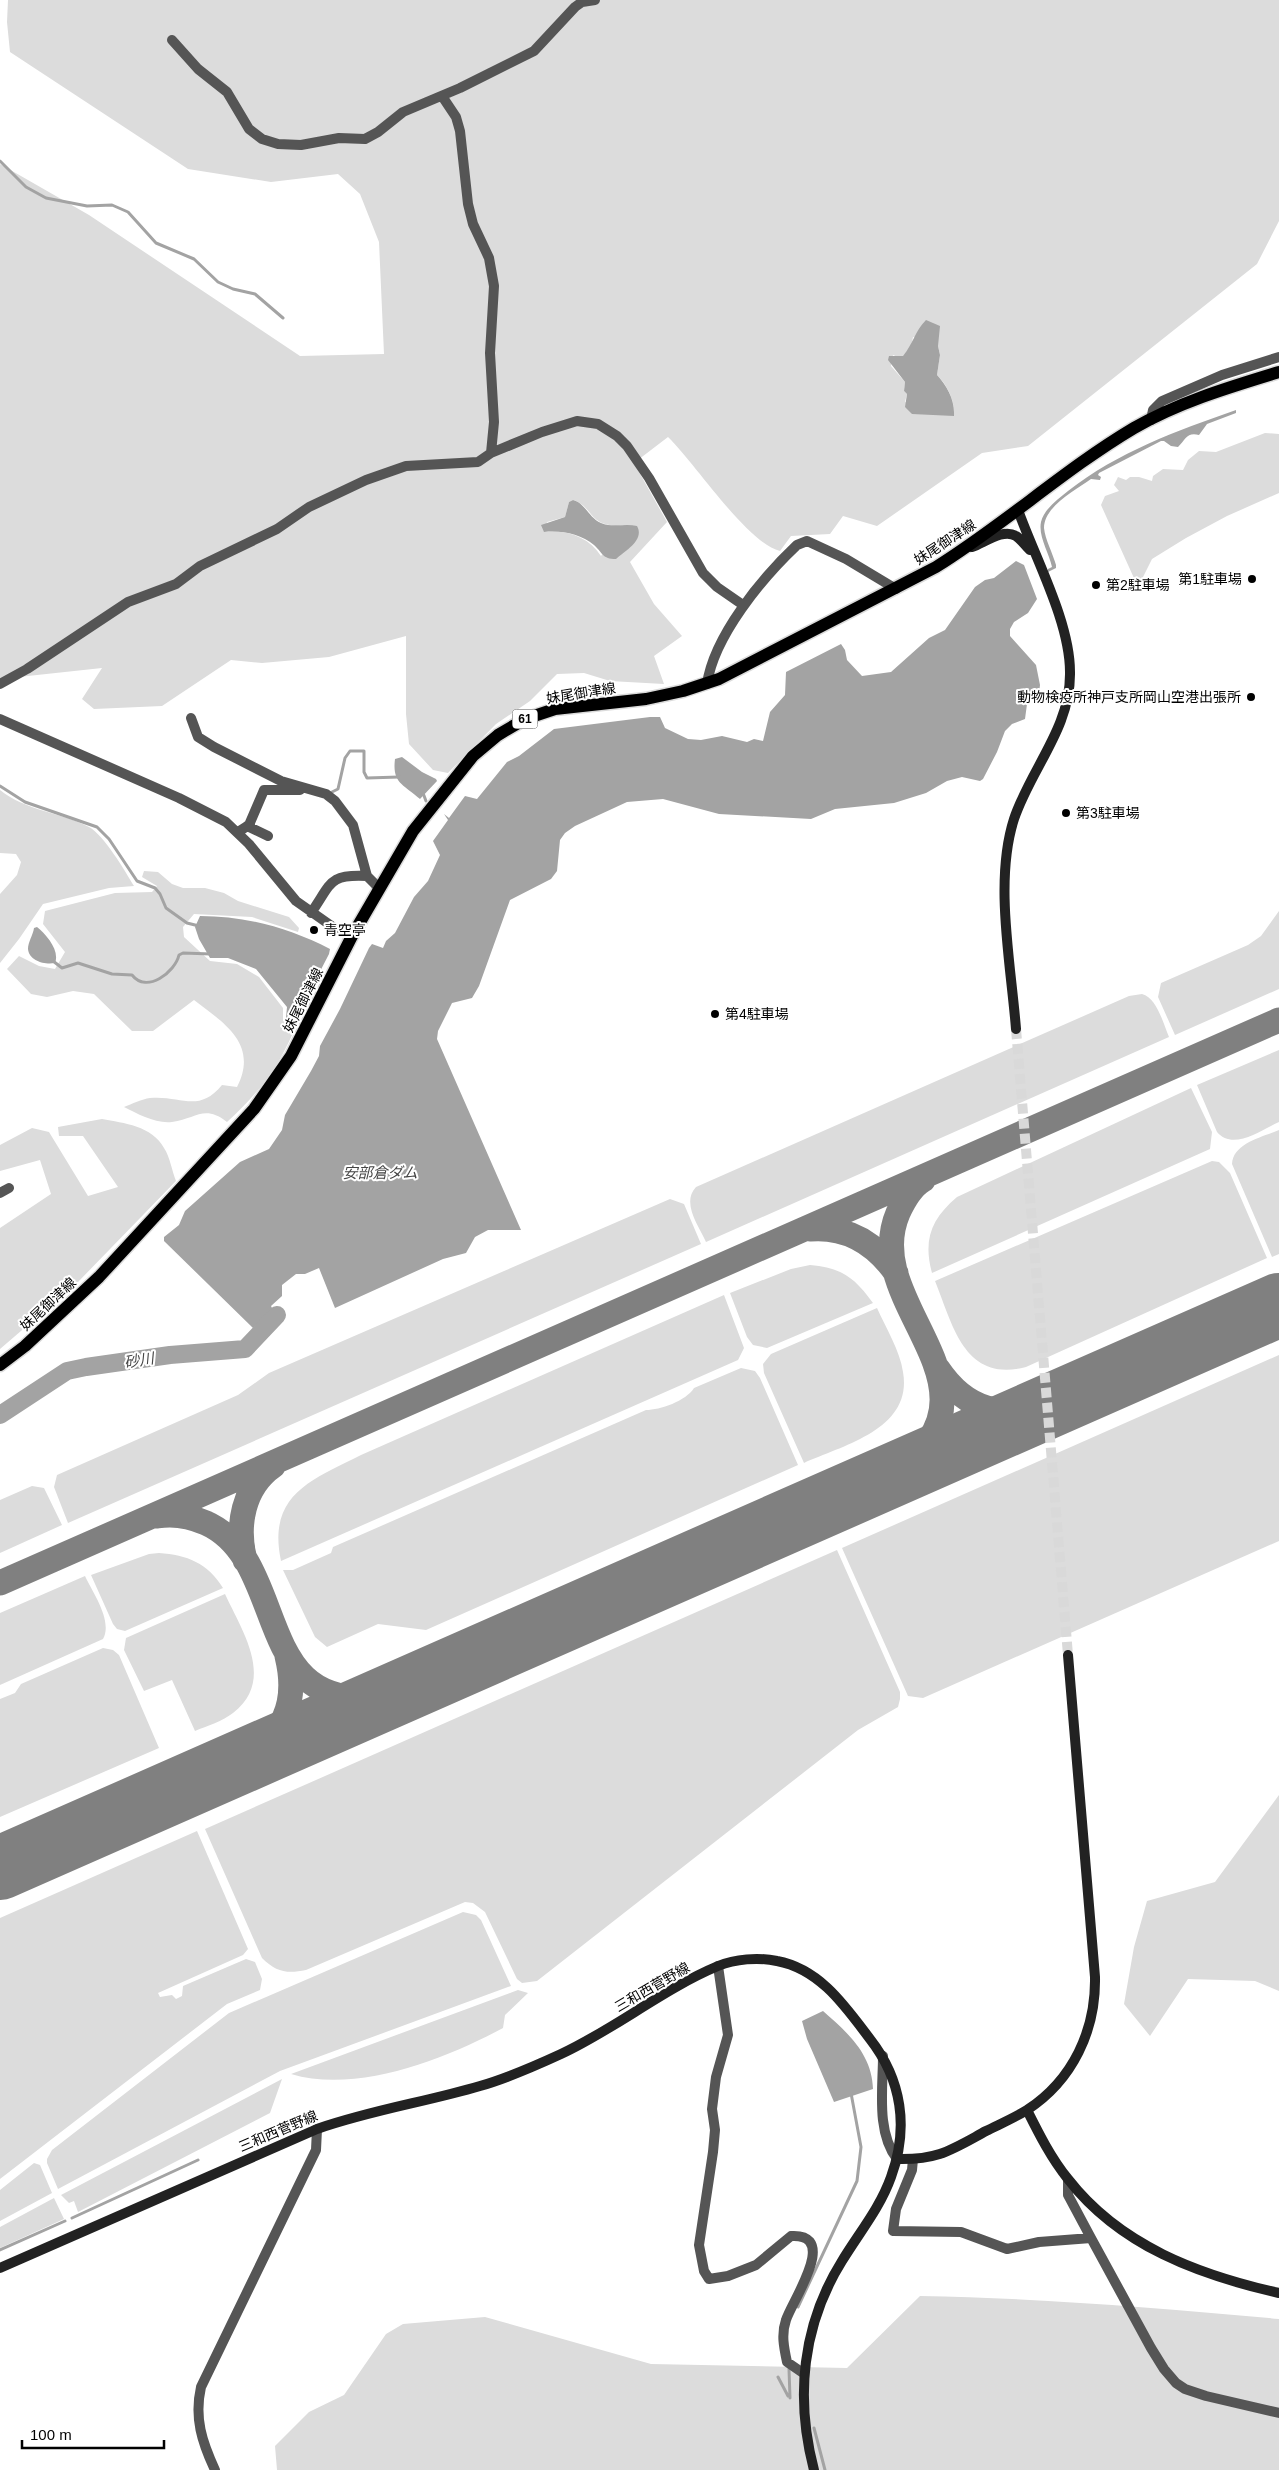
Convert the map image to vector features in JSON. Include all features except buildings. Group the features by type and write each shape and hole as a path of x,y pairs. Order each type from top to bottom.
{"main road":[{"name":"妹尾御津線","path":"0,1365 25,1346 99,1277 254,1109 291,1056 378,887 412,831 474,756 498,735 525,719 555,709 646,699 707,684 896,589 964,549 1100,449 1152,420 1208,395 1279,372"}],"street":[{"path":"172,40 198,69 227,92 249,129 262,139 278,144 301,145 339,138 365,139 378,132 403,112 442,96 534,51 575,7 582,2 595,0"},
{"path":"442,96 456,117 460,130 468,204 473,224 489,258 494,286 490,352 494,422 491,453"},
{"path":"1152,420 1153,410 1162,401 1250,365 1279,357"},
{"path":"1250,365 1256,379"},
{"path":"0,684 27,669 128,602 176,584 200,566 277,529 309,507 366,480 406,466 478,462 491,453 577,420 598,424 617,436 627,446 649,478 703,573 716,587 743,605"},
{"path":"1016,1029 1004,888 1008,842 1021,802 1062,721 1070,674 1067,642 1018,510"},
{"path":"964,549 986,542 997,535 1011,534 1033,552"},
{"path":"707,684 709,669 743,605 797,545 807,541 846,559 896,589"},
{"path":"191,718 198,736 214,747 281,781 326,794 330,797 353,825 367,876 378,887"},
{"path":"0,720 210,812 243,829 268,836"},
{"path":"243,829 264,790 309,790"},
{"path":"243,829 296,901 311,913 352,936"},
{"path":"311,913 334,879 344,875 367,876"},
{"path":"883,2056 885,2131 889,2148 897,2159 933,2158 1027,2110 1064,2077 1087,2035 1095,1995 1068,1655"},
{"name":"三和西菅野線","path":"0,2268 317,2128 355,2116 480,2086 523,2071 563,2053 718,1966 756,1959 776,1960 811,1974 836,1995 883,2056 896,2084 900,2100 900,2143 897,2159 886,2190 823,2296 811,2333 804,2373 804,2416 807,2444 814,2470"},
{"path":"718,1966 728,2035 716,2078 712,2109 716,2130 699,2245 704,2271 709,2279 728,2276 756,2265 791,2236 804,2238 810,2242 814,2255 785,2322 782,2340 787,2362 804,2373"},
{"path":"1027,2110 1046,2147 1068,2180 1118,2228 1143,2245 1182,2264 1279,2293"},
{"path":"215,2470 202,2440 198,2419 198,2402 201,2387 316,2150 317,2128"},
{"path":"913,2159 912,2170 902,2188 893,2231 961,2232 1007,2249 1039,2242 1091,2238"},
{"path":"1068,2180 1068,2195 1151,2348 1164,2369 1176,2383 1185,2389 1206,2396 1279,2414"}],"shaded area":[{"path":"8,0 1279,0 1279,221 1257,264 1028,446 982,453 877,526 843,516 830,534 791,536 780,551 767,545 737,518 668,437 634,463 667,522 630,562 654,604 682,636 654,656 664,684 610,681 584,673 557,674 530,701 496,724 448,773 433,770 409,744 406,714 406,636 329,657 262,663 231,660 162,706 94,709 82,699 102,668 0,679 0,164 89,215 300,356 384,354 379,242 360,194 338,174 271,182 188,169 10,52 7,22","holes":["913,337 938,346 940,355 937,375 950,394 954,416 905,402 907,394 904,391 905,382 891,366 893,355 900,358 905,354 911,346","573,500 580,503 604,524 624,525 601,556 596,549 577,536 553,531 544,532 547,522 565,517 569,502"]},
{"path":"1265,433 1279,434 1279,493 1227,516 1152,559 1138,587 1101,505 1105,496 1119,491 1114,485 1118,477 1126,480 1130,477 1139,477 1152,481 1153,476 1163,469 1183,470 1188,460 1199,451 1216,452"},
{"path":"0,790 21,803 78,822 95,831 120,863 134,886 109,888 43,904 0,963 0,894 17,875 21,862 16,854 0,853"},
{"path":"144,871 158,872 172,884 183,888 205,888 224,893 238,901 289,917 299,928 298,932 252,917 194,914 183,927 184,937 210,961 237,964 259,977 283,1008 283,1021 298,1021 285,1050 269,1076 227,1122 206,1113 166,1122 147,1118 124,1107 150,1098 197,1101 213,1094 222,1085 237,1087 243,1072 244,1058 241,1047 227,1026 194,1000 153,1031 132,1031 94,994 73,991 47,997 31,994 7,969 19,956 39,966 55,969 65,952 43,924 45,911 115,893 152,892 157,886 142,877"},
{"path":"1279,911 1279,989 1175,1035 1158,997 1161,983 1248,945 1261,936"},
{"path":"1142,994 1152,1000 1156,1006 1169,1037 706,1242 691,1207 690,1200 696,1187 1129,996"},
{"path":"1279,1050 1279,1122 1247,1137 1231,1140 1224,1137 1217,1132 1197,1085"},
{"path":"1191,1088 1212,1132 1210,1149 932,1273 928,1250 931,1231 941,1214 957,1197"},
{"path":"102,1119 137,1127 152,1135 159,1141 166,1152 176,1181 78,1282 0,1349 0,1228 51,1194 40,1160 0,1171 0,1145 32,1128 49,1132 88,1196 118,1187 83,1136 59,1136 58,1127"},
{"path":"1279,1130 1279,1254 1272,1257 1232,1164 1234,1157 1243,1146 1257,1138"},
{"path":"1212,1161 1219,1162 1230,1173 1267,1258 1026,1367 1005,1370 988,1366 975,1358 964,1346 955,1332 935,1281"},
{"path":"670,1199 684,1204 701,1244 68,1523 54,1487 57,1475 238,1395 269,1373"},
{"path":"810,1265 839,1271 846,1275 860,1287 873,1303 767,1348 753,1345 747,1337 730,1293 791,1269"},
{"path":"724,1295 744,1348 738,1360 281,1561 278,1539 281,1520 287,1505 310,1482 361,1455"},
{"path":"877,1308 896,1348 903,1372 903,1392 897,1408 887,1421 872,1432 856,1441 804,1463 764,1373 763,1364 771,1354"},
{"path":"1279,1355 1279,1541 923,1698 908,1696 842,1548"},
{"path":"741,1368 755,1371 760,1378 798,1465 426,1630 378,1624 327,1647 315,1637 283,1570 293,1570 331,1553 333,1547 646,1410 679,1401 694,1388"},
{"path":"32,1486 44,1488 62,1525 0,1553 0,1500"},
{"path":"837,1550 900,1692 898,1707 858,1730 537,1981 522,1983 517,1979 485,1912 473,1903 465,1902 306,1970 282,1971 262,1958 205,1829"},
{"path":"159,1553 188,1558 204,1566 223,1588 125,1631 117,1629 91,1575 149,1554"},
{"path":"85,1576 104,1616 106,1624 103,1639 0,1685 0,1613"},
{"path":"225,1594 252,1655 254,1671 252,1686 246,1700 233,1713 220,1721 195,1731 172,1680 144,1691 124,1650 126,1638"},
{"path":"103,1648 113,1650 119,1655 159,1748 0,1817 0,1699 15,1693 21,1684"},
{"path":"1279,1795 1279,1991 1255,1981 1188,1979 1150,2036 1124,2004 1134,1947 1147,1901 1215,1882"},
{"path":"197,1831 248,1949 243,1955 158,1993 160,1997 172,1995 176,1999 182,1996 183,1986 246,1959 255,1962 262,1979 260,1990 227,2004 0,2179 0,1918"},
{"path":"463,1912 476,1915 481,1920 511,1986 280,2071 58,2189 47,2163 52,2150 229,2013"},
{"path":"518,1990 528,1993 505,2015 503,2028 455,2051 428,2061 400,2070 344,2080 317,2079 291,2074"},
{"path":"282,2079 270,2113 78,2212 74,2201 69,2203 61,2195"},
{"path":"34,2163 40,2165 52,2193 0,2221 0,2190"},
{"path":"54,2198 64,2219 0,2248 0,2227"},
{"path":"920,2296 1100,2304 1279,2319 1279,2470 277,2470 275,2446 309,2412 344,2395 386,2334 403,2324 485,2317 651,2364 847,2368"}],"water":[{"path":"926,320 940,326 938,346 940,355 937,375 950,394 954,416 912,414 905,407 907,394 904,391 905,382 888,360 889,356 903,356"},
{"path":"1236,410 1236,413 1207,424 1199,435 1189,435 1178,447 1161,441 1099,473 1100,480 1091,479 1062,499 1045,520 1044,528 1047,542 1056,565 1056,568 1048,572 1048,569 1052,567 1042,539 1040,527 1045,513 1056,501 1087,477 1127,454 1191,426"},
{"path":"573,500 581,504 593,518 601,523 637,526 638,536 633,545 616,559 611,559 605,557 594,545 583,538 564,532 544,532 541,525 565,517 569,502"},
{"name":"安部倉ダム","path":"1016,561 1024,565 1037,599 1028,613 1014,622 1010,629 1010,636 1036,665 1040,685 1039,693 1027,704 1025,719 1012,724 1005,731 983,779 980,781 962,777 947,781 926,793 894,803 835,809 811,819 719,814 663,799 627,802 575,826 565,833 560,840 557,871 551,879 510,900 479,986 472,998 452,1003 438,1031 437,1039 521,1230 488,1230 475,1237 466,1253 443,1259 335,1308 319,1268 305,1274 296,1274 282,1285 282,1296 271,1306 273,1310 253,1328 164,1241 164,1237 179,1225 185,1211 240,1162 269,1149 282,1130 285,1115 319,1056 320,1046 369,948 372,944 383,948 386,941 395,933 414,897 428,881 440,855 433,841 448,820 444,814 449,818 465,796 477,799 507,762 519,756 554,729 650,717 660,717 665,728 688,739 701,740 722,736 747,742 754,739 763,741 770,712 785,695 786,672 841,644 845,650 847,660 862,676 891,672 929,638 945,630 975,587 985,580 994,578"},
{"path":"402,757 437,781 420,799 397,778 395,759"},
{"path":"200,916 234,918 283,929 330,949 296,1018 286,1018 287,1007 256,969 228,958 210,958 199,939 195,927"},
{"path":"37,927 45,934 54,948 56,953 55,963 38,961 31,957 29,953 29,944 34,928"},
{"path":"823,2011 857,2045 868,2065 873,2089 834,2102 807,2039 802,2021"}],"waterway":[{"path":"0,161 26,187 46,198 87,206 112,205 128,212 156,243 194,259 218,282 233,289 255,294 283,318"},
{"path":"332,792 338,789 345,758 350,751 364,751 364,772 367,778 399,777"},
{"path":"0,786 25,802 97,827 109,839 137,881 155,888 166,908 187,923 199,926"},
{"path":"423,793 426,801"},
{"path":"53,961 62,968 78,963 112,974 132,975 138,980 152,982 166,974 172,968 179,955 183,953 211,954"},
{"name":"砂川","path":"0,1415 67,1371 170,1355 245,1349 277,1315"},
{"path":"798,2307 857,2181 861,2147 851,2093"},
{"path":"72,2218 198,2160"},
{"path":"0,2250 65,2221"},
{"path":"789,2369 790,2398"},
{"path":"778,2377 788,2396"},
{"path":"814,2428 825,2470"}],"taxiway":[{"path":"0,1583 1279,1020"},
{"path":"893,1475 928,1443 941,1410 939,1378 928,1346 898,1281 891,1247 898,1213 911,1190 923,1180"},
{"path":"810,1229 836,1230 859,1239 879,1253 896,1273"},
{"path":"938,1369 961,1395 987,1408 1001,1411 1016,1411 1050,1405"},
{"path":"245,1560 241,1534 244,1508 255,1485 273,1466"},
{"path":"157,1516 176,1515 206,1523 233,1543 251,1570 277,1633 292,1662 314,1685 345,1697 391,1695"},
{"path":"242,1762 268,1741 284,1717 289,1704 291,1689 287,1656"}],"runway":[{"path":"0,1868 1279,1305"}],"tunnel":[{"path":"1016,1029 1068,1655"}],"place":[{"name":"第1駐車場","path":"1252,579"},
{"name":"第2駐車場","path":"1096,585"},
{"name":"動物検疫所神戸支所岡山空港出張所","path":"1251,697"},
{"name":"第3駐車場","path":"1066,813"},
{"name":"青空亭","path":"314,930"},
{"name":"第4駐車場","path":"715,1014"}]}
